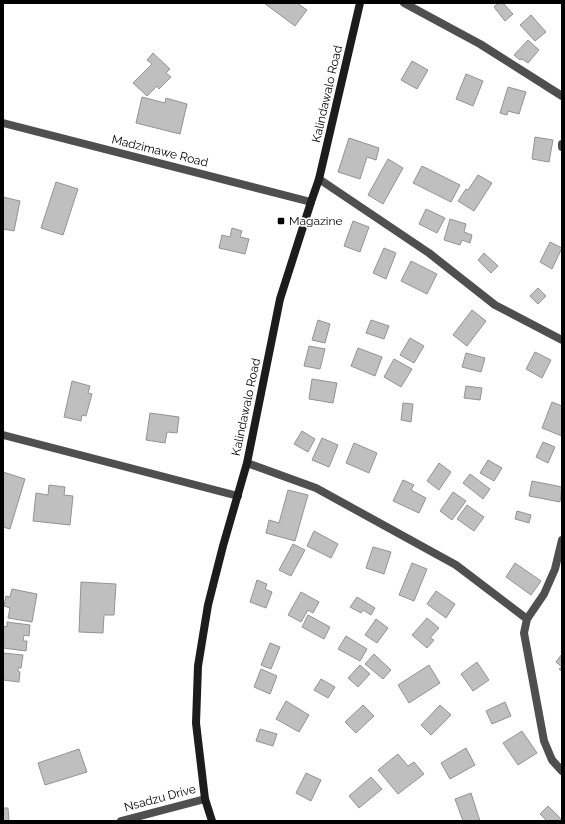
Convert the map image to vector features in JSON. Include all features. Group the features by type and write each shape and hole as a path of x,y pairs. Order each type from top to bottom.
{"street":[{"name":"Kalindawalo Road","path":"212,821 205,799 196,723 198,666 208,605 247,463 280,299 310,202 319,179 360,3"},
{"path":"404,3 480,44 562,96"},
{"name":"Madzimawe Road","path":"3,123 310,202"},
{"path":"319,179 429,253 495,304 562,340"},
{"path":"3,435 238,496"},
{"path":"247,463 316,488 456,565 527,619"},
{"path":"562,540 555,569 544,594 527,619 524,633 544,741 552,760 562,771"},
{"name":"Nsadzu Drive","path":"122,821 205,799"}],"building":[{"path":"264,3 297,3 307,10 295,26"},
{"path":"498,3 503,3 513,14 505,21 494,7"},
{"path":"531,15 546,32 535,41 520,25"},
{"path":"528,40 539,50 528,63 522,59 520,60 514,55"},
{"path":"153,53 170,69 166,73 171,77 159,89 157,86 147,96 133,83 152,64 147,60"},
{"path":"412,61 428,70 417,89 401,80"},
{"path":"466,74 483,81 473,106 456,99"},
{"path":"508,87 526,92 519,114 508,111 507,115 500,113"},
{"path":"142,97 165,103 166,98 187,104 180,134 136,123"},
{"path":"535,137 553,140 549,162 532,159"},
{"path":"349,138 379,148 376,160 367,157 360,179 338,172"},
{"path":"388,159 403,168 383,204 368,195"},
{"path":"422,166 460,185 451,202 413,183"},
{"path":"478,175 492,183 474,211 458,201 466,189 468,190"},
{"path":"56,182 78,189 63,235 41,228"},
{"path":"3,197 20,201 14,231 3,229"},
{"path":"426,209 445,218 437,233 419,224"},
{"path":"450,219 466,224 464,232 472,235 470,243 462,240 460,245 444,240"},
{"path":"353,221 369,227 360,252 344,246"},
{"path":"232,228 242,231 240,237 249,239 245,254 219,248 222,235 230,237"},
{"path":"550,242 562,248 552,269 540,262"},
{"path":"384,248 396,253 386,279 373,273"},
{"path":"484,253 498,266 491,273 478,260"},
{"path":"411,261 437,274 427,294 401,281"},
{"path":"538,288 546,296 538,304 530,296"},
{"path":"472,310 486,321 467,346 453,335"},
{"path":"318,320 330,324 325,343 312,340"},
{"path":"371,320 389,326 384,339 366,333"},
{"path":"410,338 424,346 414,363 400,355"},
{"path":"309,346 325,349 320,369 304,366"},
{"path":"358,348 382,357 375,376 351,366"},
{"path":"535,352 551,360 542,378 526,369"},
{"path":"466,353 485,358 481,372 462,367"},
{"path":"394,359 412,369 401,387 384,377"},
{"path":"312,379 337,383 333,403 309,399"},
{"path":"72,381 90,386 88,393 92,394 86,416 82,415 81,421 64,417"},
{"path":"466,386 482,388 480,400 464,398"},
{"path":"552,402 562,406 562,436 542,428"},
{"path":"403,403 413,404 411,422 401,420"},
{"path":"150,413 179,417 177,433 167,432 165,443 146,440"},
{"path":"302,431 315,439 308,452 294,444"},
{"path":"322,438 338,445 329,467 312,460"},
{"path":"543,442 555,447 548,463 536,457"},
{"path":"354,443 377,453 369,473 346,463"},
{"path":"488,460 502,468 494,481 480,473"},
{"path":"439,463 451,472 439,490 427,481"},
{"path":"3,472 25,479 10,529 3,527"},
{"path":"470,474 490,489 483,499 463,483"},
{"path":"403,480 414,485 411,490 426,498 419,513 393,501"},
{"path":"532,481 562,487 560,502 529,496"},
{"path":"49,485 65,487 64,495 73,496 70,525 33,521 36,493 48,495"},
{"path":"288,490 308,495 295,541 266,533 269,520 279,523"},
{"path":"453,492 466,501 452,520 440,511"},
{"path":"467,505 484,517 474,531 457,519"},
{"path":"517,511 531,515 529,523 515,519"},
{"path":"314,531 338,544 331,558 307,546"},
{"path":"293,544 305,550 291,576 279,570"},
{"path":"373,547 391,552 384,574 366,568"},
{"path":"412,563 427,569 414,601 399,595"},
{"path":"515,563 541,581 531,595 506,577"},
{"path":"257,580 267,584 265,589 272,592 266,608 250,602"},
{"path":"81,582 116,584 114,615 104,615 103,633 79,632"},
{"path":"12,589 37,594 32,622 8,618 10,608 4,606 6,596 10,597"},
{"path":"436,591 455,604 446,618 427,604"},
{"path":"301,592 319,602 313,613 308,610 301,622 288,615"},
{"path":"357,597 375,608 371,615 363,610 361,613 350,607"},
{"path":"308,615 330,627 324,639 302,627"},
{"path":"427,618 439,628 430,638 434,640 427,648 412,635"},
{"path":"376,619 388,628 377,643 365,635"},
{"path":"7,622 30,625 29,636 24,635 23,641 27,641 26,651 3,648 3,626 7,627"},
{"path":"346,636 367,649 360,661 338,649"},
{"path":"270,643 280,647 271,669 261,665"},
{"path":"3,653 23,655 21,668 18,668 18,671 20,672 19,682 3,680"},
{"path":"374,654 391,670 383,679 365,664"},
{"path":"562,654 562,667 556,662"},
{"path":"477,662 489,680 473,691 461,674"},
{"path":"360,665 370,674 358,687 348,678"},
{"path":"429,665 440,683 409,703 398,685"},
{"path":"261,669 277,676 270,694 254,687"},
{"path":"321,679 335,687 328,698 314,690"},
{"path":"286,701 309,715 299,732 276,719"},
{"path":"505,702 511,716 492,724 486,711"},
{"path":"363,705 374,716 356,733 345,722"},
{"path":"440,705 451,715 431,735 421,725"},
{"path":"260,729 277,734 273,746 256,741"},
{"path":"522,731 537,753 518,765 503,743"},
{"path":"466,748 475,765 450,779 441,763"},
{"path":"79,749 87,772 45,785 38,763"},
{"path":"398,754 408,766 414,762 424,774 398,794 378,770"},
{"path":"306,773 321,780 311,801 296,793"},
{"path":"371,777 382,789 359,808 349,796"},
{"path":"471,793 480,821 463,821 455,799"},
{"path":"548,806 562,821 547,821 540,814"},
{"path":"3,808 8,808 9,821 3,821"}],"place":[{"name":"Magazine","path":"281,221"}]}
